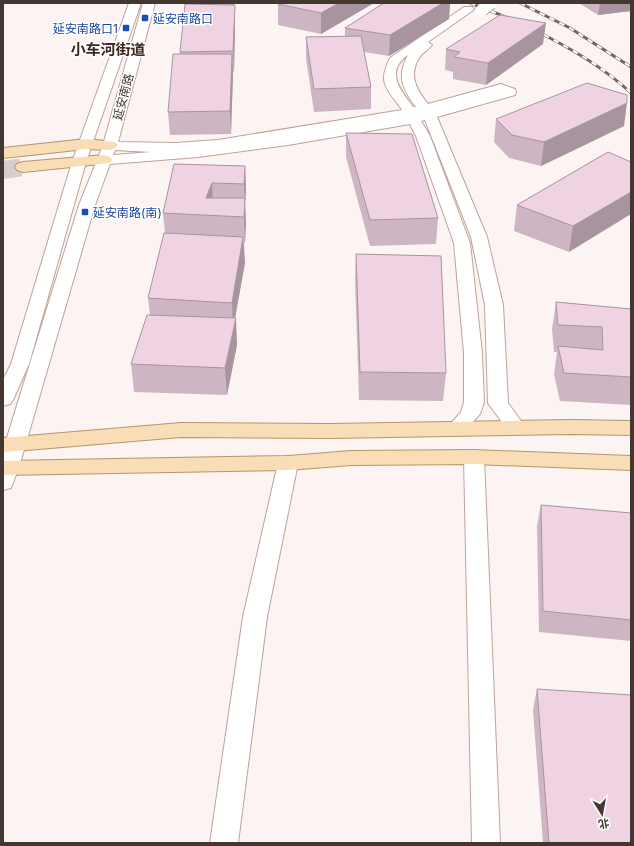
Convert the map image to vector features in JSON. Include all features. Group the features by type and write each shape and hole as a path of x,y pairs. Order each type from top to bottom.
{"main road":[{"path":"3,153 86,144 107,152"},
{"path":"23,167 78,162 107,152"},
{"path":"9,445 181,430 330,431 631,428"},
{"path":"5,473 288,463 351,458 474,457 631,463"}],"street":[{"path":"3,400 20,364 64,219 78,162 86,144 134,3"},
{"name":"延安南路","path":"5,473 9,445 87,205 107,152 149,3"},
{"path":"479,6 424,46 413,58 407,76 411,91 428,111 479,237 494,305 498,403 516,428"},
{"path":"456,429 470,414 474,402 473,353 462,243 423,136 412,115 390,82 390,70 396,58 479,6"},
{"path":"107,152 198,153 288,141 428,111"},
{"path":"474,457 486,843"},
{"path":"224,843 255,617 288,463"}],"building":[{"path":"339,3 321,13 278,4"},
{"path":"384,3 443,3 390,35 345,28"},
{"path":"185,4 235,5 233,51 180,52"},
{"path":"500,15 546,23 488,63 454,57 460,52 446,49"},
{"path":"361,36 371,87 314,89 306,37"},
{"path":"173,54 232,54 230,111 168,112"},
{"path":"587,83 627,95 627,103 544,142 512,135 496,119"},
{"path":"346,133 412,134 438,218 370,220"},
{"path":"608,152 631,162 631,192 573,226 517,205"},
{"path":"174,164 245,166 244,184 212,183 206,198 245,198 244,217 163,213"},
{"path":"164,233 243,237 232,303 148,298"},
{"path":"356,254 441,256 446,373 360,372"},
{"path":"556,302 631,309 631,377 564,373 558,346 603,350 602,327 558,325"},
{"path":"147,315 236,318 225,368 131,364"},
{"path":"541,505 631,513 631,620 543,611"},
{"path":"537,689 631,695 631,843 549,843"}],"tunnel":[{"path":"3,170 23,167"}],"railway":[{"path":"470,3 511,19"},
{"path":"520,3 570,28 631,67"},
{"path":"534,30 585,58 609,74 631,93"}],"place":[{"name":"延安南路口","path":"145,18"},
{"name":"延安南路口1","path":"126,28"},
{"name":"延安南路(南)","path":"85,212"}],"district":[{"name":"小车河街道","path":"108,49"}]}
